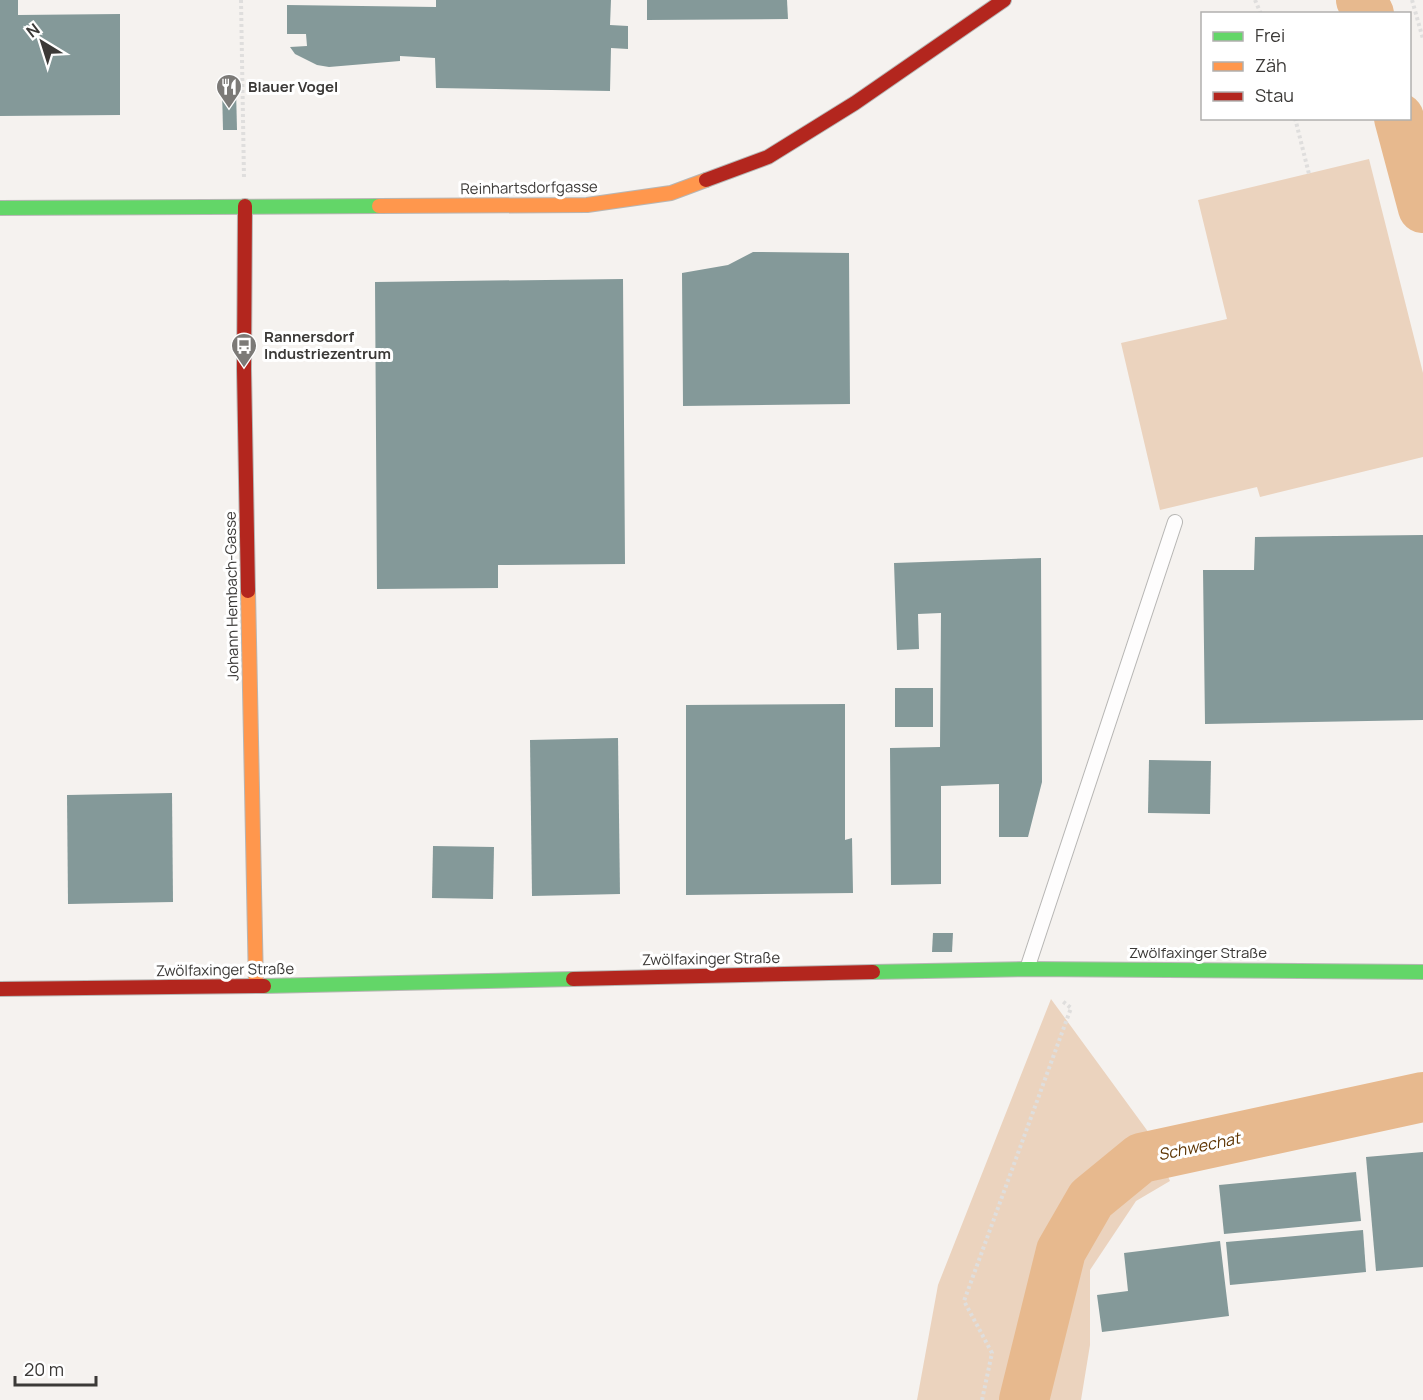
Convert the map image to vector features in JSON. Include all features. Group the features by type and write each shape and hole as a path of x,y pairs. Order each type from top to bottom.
{"street":[{"name":"Reinhartsdorfgasse","path":"0,208 587,206 671,193 768,157 855,103 1004,0"},
{"name":"Johann Hembach-Gasse","path":"245,206 244,369 256,986"},
{"name":"Zwölfaxinger Straße","path":"0,989 256,986 1027,969 1423,972"}],"lane":[{"path":"1027,969 1175,522"}],"path":[{"path":"241,0 245,206"},
{"path":"1412,0 1423,39"},
{"path":"1296,120 1309,174"},
{"path":"982,1400 992,1353 964,1301 1071,1008 1053,993"}],"shaded area":[{"path":"1369,159 1423,373 1423,457 1260,497 1257,487 1160,510 1121,343 1227,319 1198,200"},
{"path":"1051,999 1149,1133 1170,1181 1136,1201 1090,1270 1090,1345 1081,1400 917,1400 938,1285"}],"building":[{"path":"0,0 18,0 18,15 120,14 120,115 0,116"},
{"path":"436,0 611,0 610,25 628,26 628,49 611,48 610,91 436,88 435,58 400,56 400,61 329,67 317,65 295,54 290,47 307,46 306,34 287,34 287,5 436,7"},
{"path":"647,0 787,0 788,19 647,20"},
{"name":"Blauer Vogel","path":"222,89 236,89 237,130 223,130"},
{"path":"753,252 849,253 850,404 683,406 682,273 728,265"},
{"path":"623,279 625,564 498,565 498,588 377,589 375,282"},
{"path":"1423,535 1423,720 1205,724 1203,570 1254,570 1255,537"},
{"path":"1041,558 1042,782 1028,837 999,837 999,784 941,786 941,884 891,885 890,748 940,747 941,613 918,614 919,649 897,650 894,563"},
{"path":"895,688 933,688 933,727 895,727"},
{"path":"845,704 845,840 852,838 853,893 686,895 686,705"},
{"path":"618,738 620,894 532,896 530,740"},
{"path":"1149,760 1211,761 1210,814 1148,813"},
{"path":"172,793 173,902 68,904 67,795"},
{"path":"433,846 494,847 493,899 432,898"},
{"path":"933,933 953,933 952,952 932,952"},
{"path":"1423,1152 1423,1267 1376,1271 1366,1157"},
{"path":"1356,1172 1361,1221 1224,1234 1219,1185"},
{"path":"1363,1230 1366,1272 1230,1285 1226,1242"},
{"path":"1220,1241 1229,1316 1102,1332 1097,1295 1128,1291 1124,1253"}],"waterway":[{"name":"Schwechat","path":"1361,0 1368,12"},
{"name":"Schwechat","path":"1400,120 1423,208"},
{"name":"Schwechat","path":"1024,1400 1061,1251 1091,1199 1141,1158 1423,1097"}],"traffic: fast":[{"path":"0,208 379,206"},
{"path":"873,972 1027,969 1423,972"},
{"path":"264,986 573,979"}],"traffic: slow":[{"path":"379,206 587,205 671,193 706,180"},
{"path":"248,591 256,986"}],"traffic: jam":[{"path":"706,180 768,157 855,103 1004,0"},
{"path":"245,206 244,369 248,591"},
{"path":"573,979 873,972"},
{"path":"0,989 264,986"}],"place":[{"name":"Blauer Vogel","path":"229,110"},
{"name":"Rannersdorf Industriezentrum","path":"244,369"}]}
